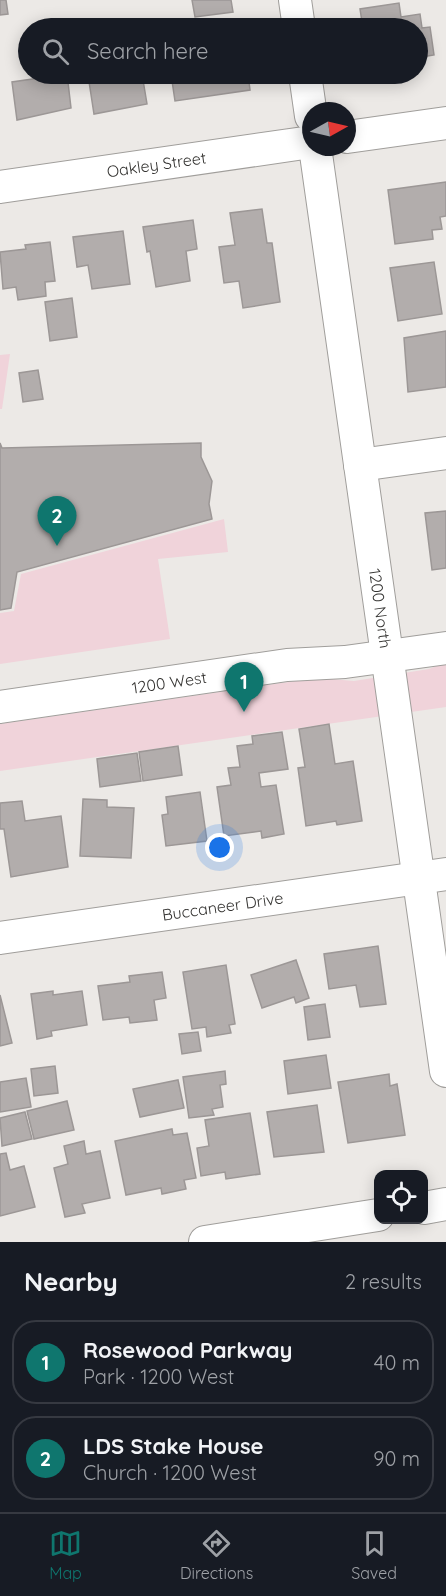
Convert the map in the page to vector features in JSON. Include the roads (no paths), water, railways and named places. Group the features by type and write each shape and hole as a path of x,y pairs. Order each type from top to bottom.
{"street":[{"path":"295,0 298,18"},
{"path":"306,84 309,102"},
{"path":"356,136 446,123"},
{"name":"Oakley Street","path":"0,187 302,143"},
{"name":"1200 North","path":"316,156 387,656 432,876 446,1071"},
{"path":"360,465 446,453"},
{"name":"1200 West","path":"0,707 288,665 345,662 446,648"},
{"name":"Buccaneer Drive","path":"0,938 432,876"},
{"path":"428,1207 446,1204"},
{"path":"205,1242 374,1216"}],"place":[{"name":"LDS Stake House","path":"57,546"},
{"name":"Rosewood Parkway","path":"244,712"}]}
